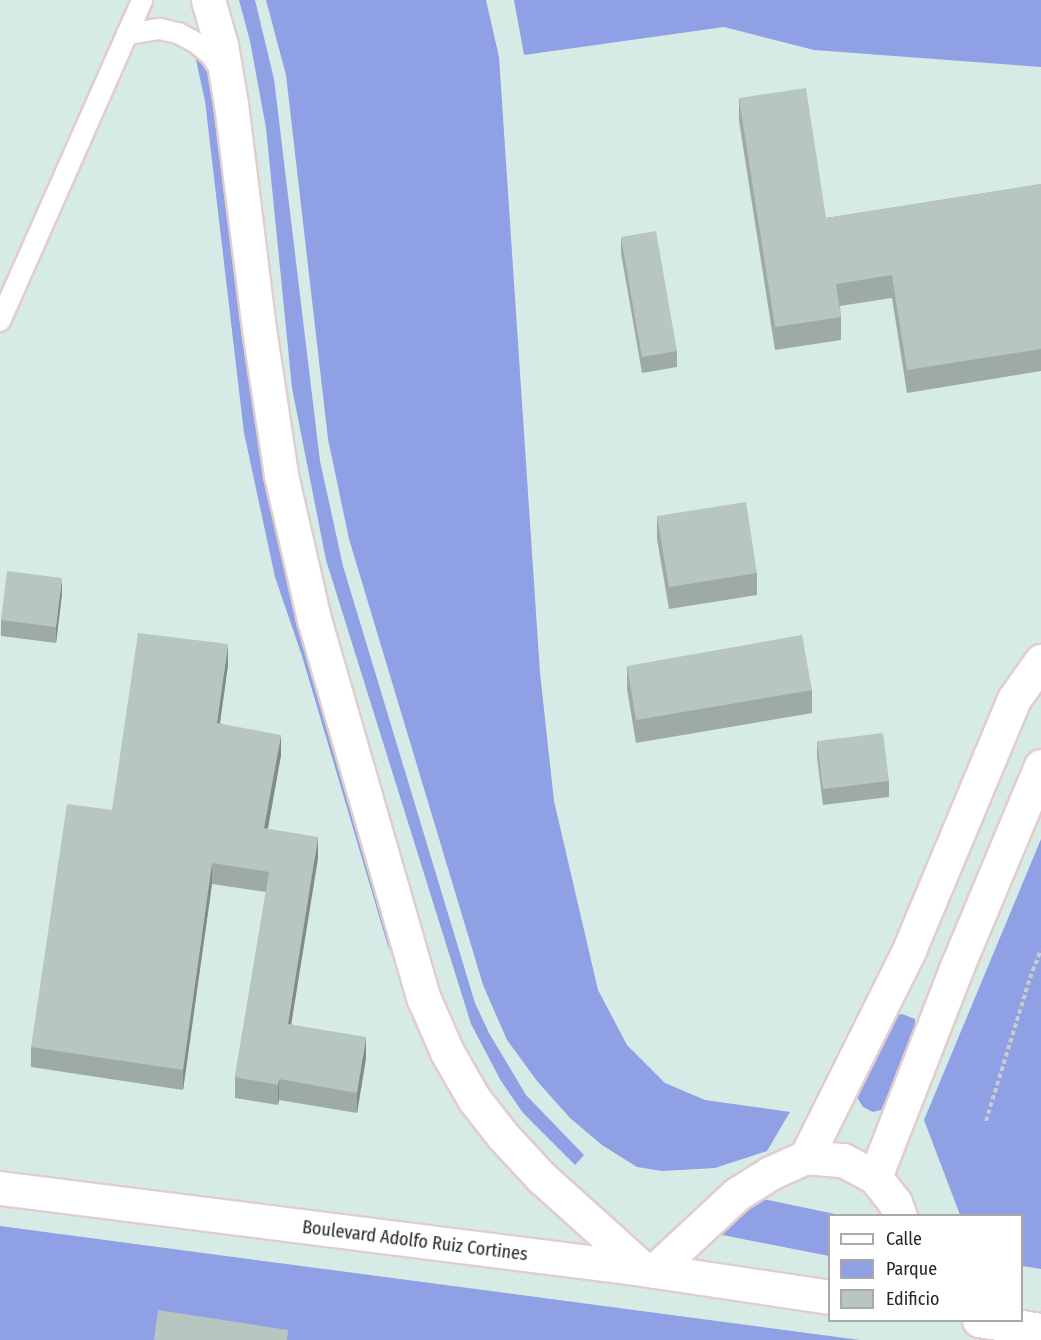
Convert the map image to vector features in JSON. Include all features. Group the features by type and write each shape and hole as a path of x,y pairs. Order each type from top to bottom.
{"main road":[{"path":"208,0 221,45 228,86 281,475 314,619 424,999 447,1052 474,1099 503,1136 541,1177 648,1270 737,1194 770,1173 806,1157 843,1160 875,1177 895,1203 900,1214"},
{"path":"806,1157 909,950 1014,699 1041,661"},
{"path":"875,1177 956,969 1041,766"},
{"path":"909,950 956,969"},
{"name":"Boulevard Adolfo Ruiz Cortines","path":"0,1188 648,1270 828,1297"},
{"path":"991,1322 1041,1330"}],"lane":[{"path":"0,321 142,0"},
{"path":"127,34 160,29 178,33 195,42 215,61 228,86"}],"path":[{"path":"987,1122 1030,978 1041,950"}],"green space":[{"path":"239,0 255,0 274,79 320,461 343,566 475,1003 489,1033 526,1095 584,1155 575,1165 523,1113 501,1081 471,1024 326,560 292,388 266,128 250,41"},
{"path":"266,0 486,0 499,57 540,673 554,801 598,990 627,1045 665,1083 705,1100 790,1112 767,1151 715,1168 662,1171 637,1167 602,1145 570,1118 537,1081 507,1040 483,985 349,539 328,439 286,75"},
{"path":"514,0 1041,0 1041,67 814,50 724,27 524,55"},
{"path":"189,28 209,35 390,953 302,656 275,577 244,433 205,101"},
{"path":"1041,839 1041,1269 1023,1266 1023,1214 960,1214 924,1120"},
{"path":"902,1014 915,1019 915,1035 886,1103 881,1110 873,1112 863,1107 858,1099 858,1091 889,1020 894,1015"},
{"path":"763,1199 835,1214 828,1214 828,1256 712,1233 746,1205"},
{"path":"0,1226 860,1340 0,1340"}],"building":[{"path":"806,88 826,218 1041,184 1041,349 907,370 892,275 836,284 841,317 775,327 739,98"},
{"path":"656,231 677,351 642,357 621,237"},
{"path":"746,502 757,573 669,587 657,516"},
{"path":"7,571 62,578 56,627 1,620"},
{"path":"138,633 228,644 217,723 281,735 264,828 318,837 288,1024 366,1037 357,1093 279,1079 278,1085 235,1077 269,872 212,863 183,1070 31,1047 67,804 112,810"},
{"path":"802,635 812,690 636,720 627,666"},
{"path":"883,733 889,781 823,789 817,741"},
{"path":"158,1310 288,1330 287,1340 154,1340"}]}
